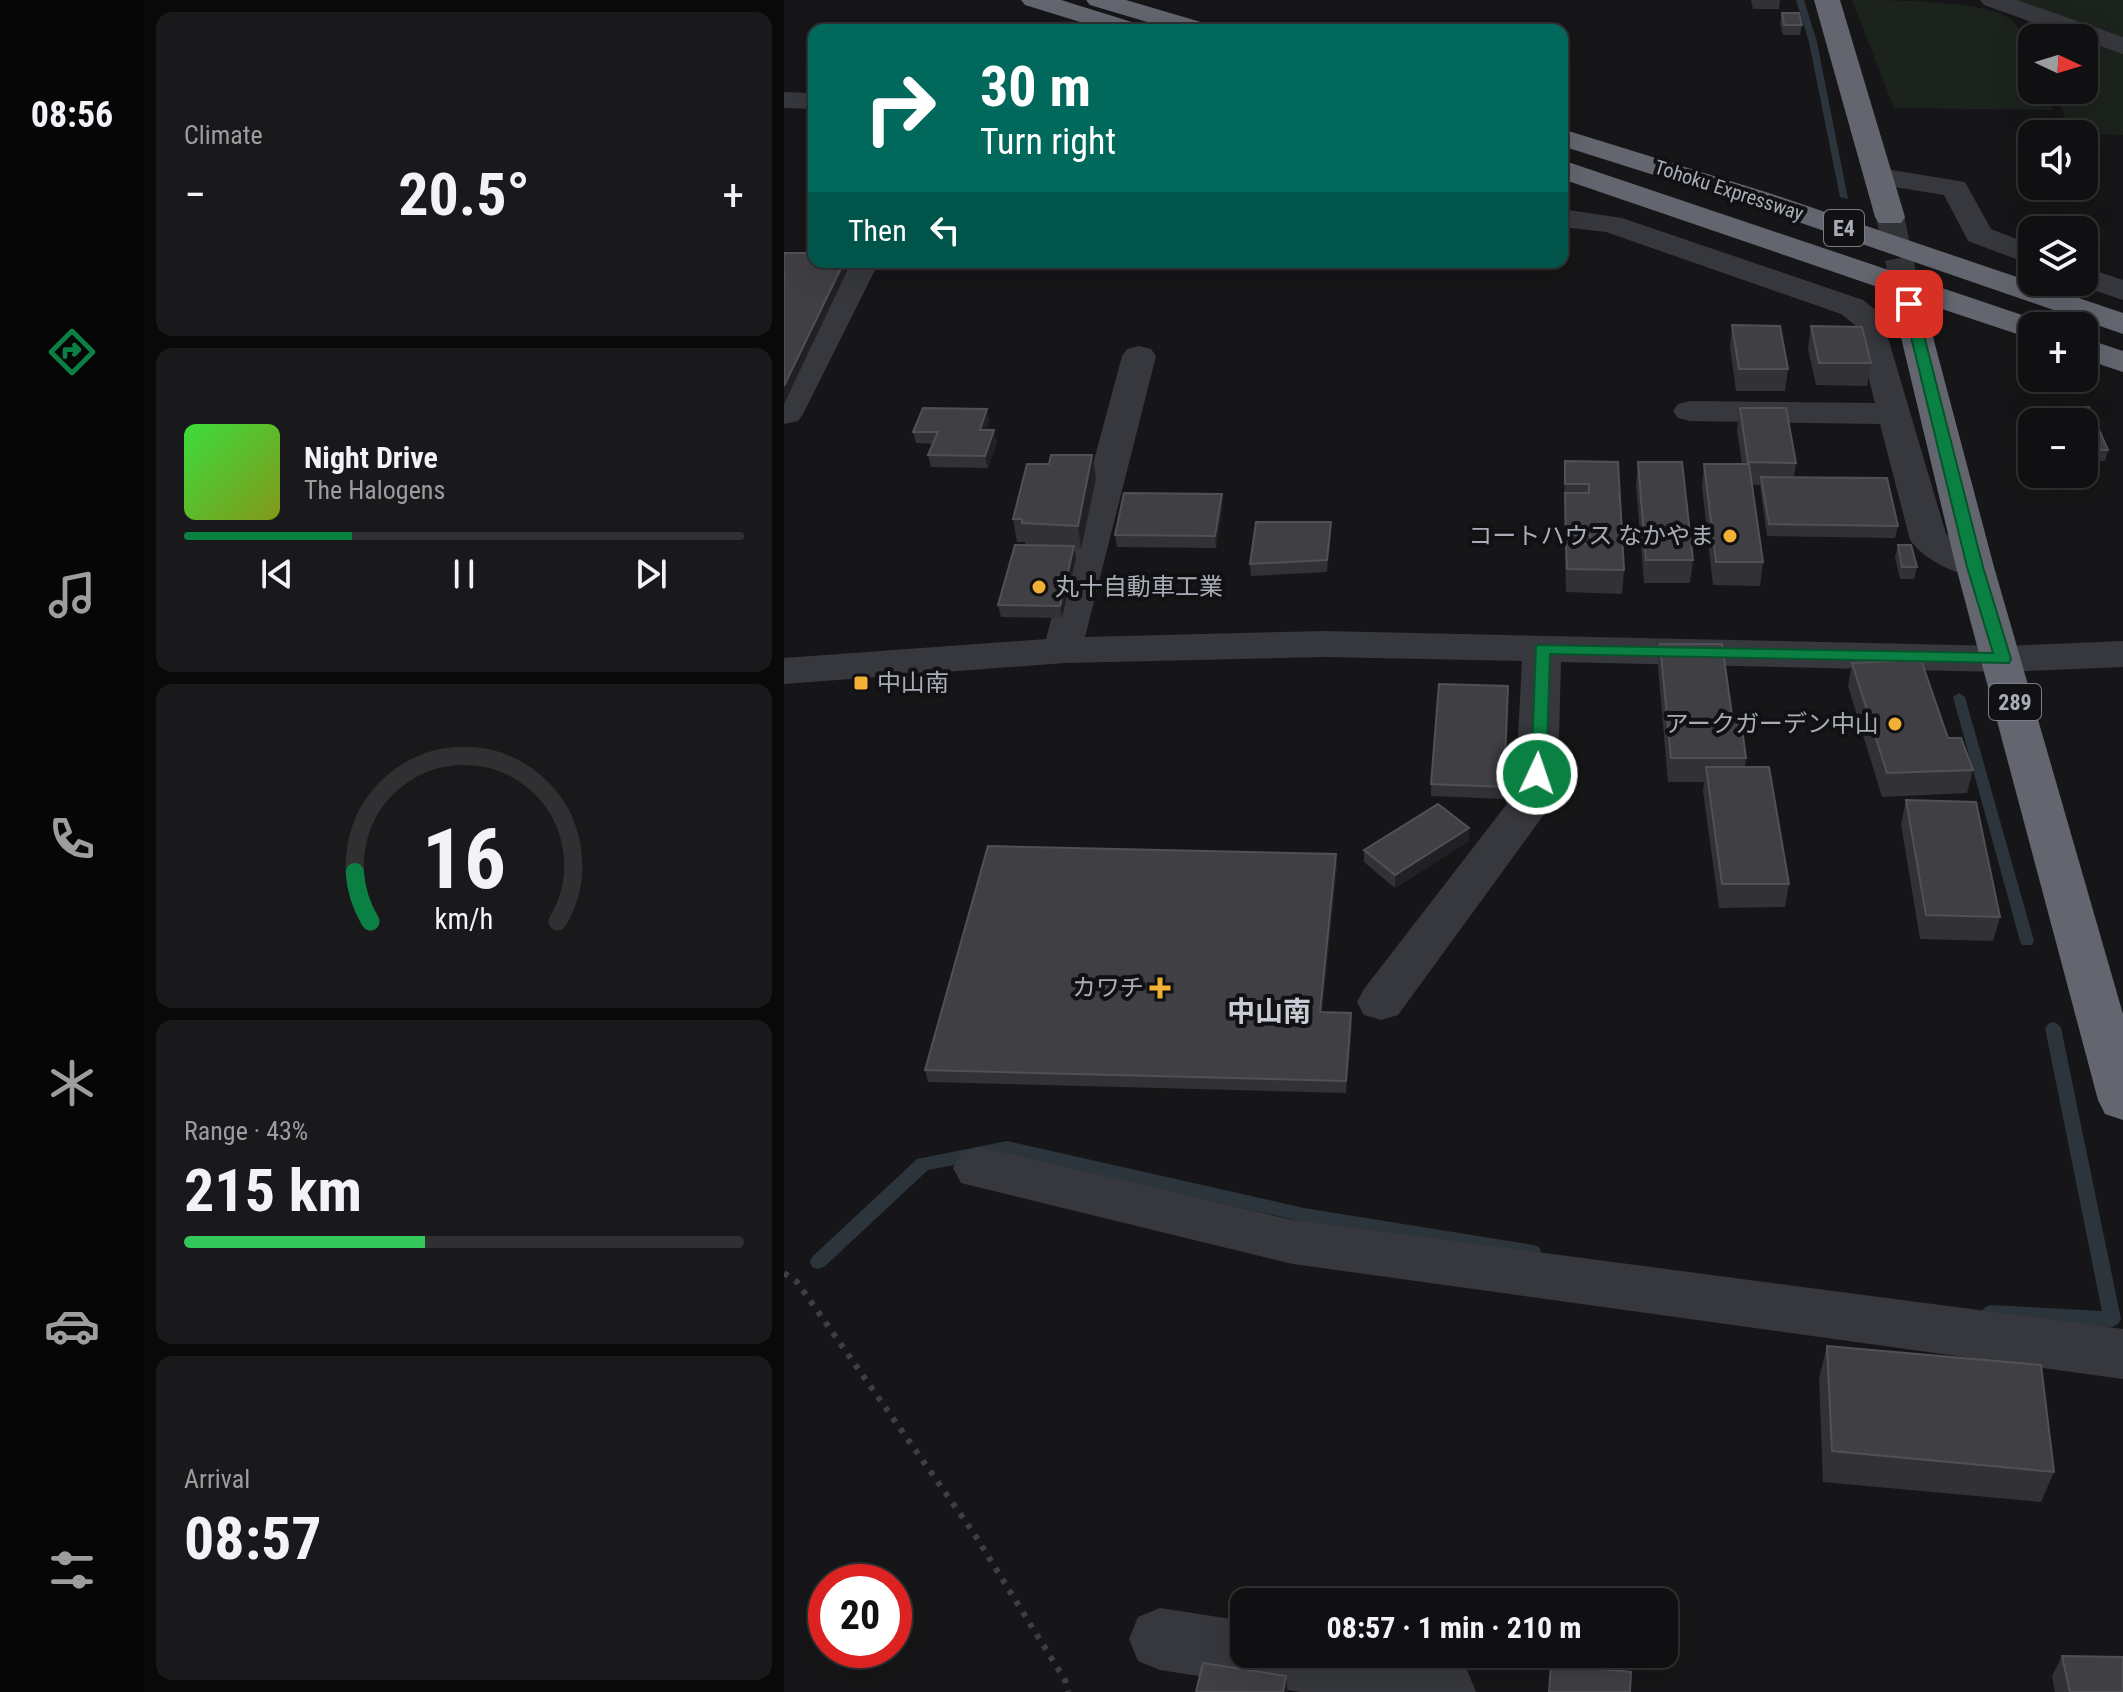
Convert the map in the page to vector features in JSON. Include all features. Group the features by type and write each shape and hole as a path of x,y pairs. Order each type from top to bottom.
{"highway":[{"path":"1034,0 1112,24"},
{"path":"1099,0 1181,24"},
{"path":"1827,0 1890,217"},
{"name":"Tohoku Expressway","path":"1568,139 1759,199 2123,324"},
{"name":"Tohoku Expressway","path":"1568,171 2018,324"},
{"name":"289","path":"1909,304 1975,567 2123,1100"},
{"path":"2098,353 2123,362"}],"street":[{"path":"1993,0 2123,46"},
{"path":"784,100 808,101"},
{"path":"1880,177 1955,188 1979,235 2018,250"},
{"path":"1568,219 1611,224 1852,307 1870,321 1929,540 1975,567"},
{"path":"786,414 860,268"},
{"path":"2098,281 2123,291"},
{"path":"1065,650 1066,626 1139,356"},
{"path":"1690,411 1895,414"},
{"path":"784,671 1065,650 1324,644 2003,659 2123,654"},
{"path":"1381,1002 1526,809 1537,774 1542,649"},
{"path":"979,1168 1293,1242 2123,1354"},
{"path":"1160,1639 1230,1650"},
{"path":"1345,1668 1429,1681 1445,1692"}],"path":[{"path":"784,1273 797,1282 973,1532 1065,1680 1068,1692"}],"shaded area":[{"path":"1852,0 1959,5 1980,8 2011,19 2018,28 2018,104 2050,104 2053,110 1894,108"},
{"path":"2008,0 2123,0 2123,135 2098,135 2098,120 2066,120 2060,104 2098,104 2098,24 2027,24 2020,5"}],"building":[{"path":"1782,13 1799,13 1802,25 1784,25"},
{"path":"784,253 808,253 808,268 841,268 784,386"},
{"path":"1732,325 1780,326 1788,369 1739,369"},
{"path":"1811,326 1862,327 1871,363 1819,363"},
{"path":"2040,407 2089,408 2040,408"},
{"path":"923,408 987,409 980,430 994,430 985,456 928,455 938,432 913,432"},
{"path":"1740,408 1786,408 1796,463 1748,462"},
{"path":"2098,427 2108,450 2098,450"},
{"path":"1051,455 1092,455 1078,526 1022,523 1022,519 1013,519 1027,464 1049,464"},
{"path":"1565,461 1618,462 1624,570 1567,569 1566,544 1591,544 1590,535 1566,535 1565,493 1589,493 1589,484 1565,484"},
{"name":"コートハウス なかやま","path":"1638,462 1682,462 1693,560 1646,560"},
{"name":"コートハウス なかやま","path":"1704,464 1749,464 1763,562 1716,562"},
{"path":"1761,477 1887,478 1898,526 1769,524"},
{"path":"1124,493 1222,494 1215,536 1115,535"},
{"path":"1256,522 1331,522 1327,560 1250,564"},
{"name":"丸十自動車工業","path":"1015,545 1074,546 1060,606 998,605"},
{"path":"1898,545 1911,545 1917,567 1902,567"},
{"path":"1660,644 1722,644 1733,722 1741,721 1746,758 1671,758"},
{"name":"アークガーデン中山","path":"1921,660 1948,738 1961,738 1973,770 1887,773 1852,663"},
{"path":"1439,684 1508,686 1504,787 1431,784"},
{"path":"1706,767 1769,767 1789,884 1722,884"},
{"path":"1906,800 1976,802 2000,917 1926,915"},
{"path":"1438,804 1469,828 1395,875 1364,850"},
{"path":"988,846 1336,854 1320,1012 1351,1013 1346,1081 925,1070"},
{"path":"1827,1346 2041,1365 2054,1472 1832,1451"},
{"path":"2062,1656 2123,1657 2123,1692 2070,1692"},
{"path":"1203,1663 1286,1676 1283,1692 1196,1692"},
{"path":"1551,1668 1631,1672 1630,1692 1549,1692"}],"waterway":[{"path":"1800,0 1813,42 1845,197"},
{"path":"1959,697 2027,941"},
{"path":"1990,1313 2112,1319 2053,1028"},
{"path":"818,1262 923,1164 1007,1148 1304,1215 1533,1252"}],"tunnel":[{"path":"1890,217 1906,292"},
{"path":"1906,290 1909,304"}],"place":[{"name":"コートハウス なかやま","path":"1730,536"},
{"name":"丸十自動車工業","path":"1039,587"},
{"name":"中山南","path":"861,683"},
{"name":"アークガーデン中山","path":"1895,724"},
{"name":"カワチ","path":"1160,988"}],"district":[{"name":"中山南","path":"1269,1011"}],"route":[{"path":"1537,774 1542,649 2003,659 1975,567 1909,304"}]}
